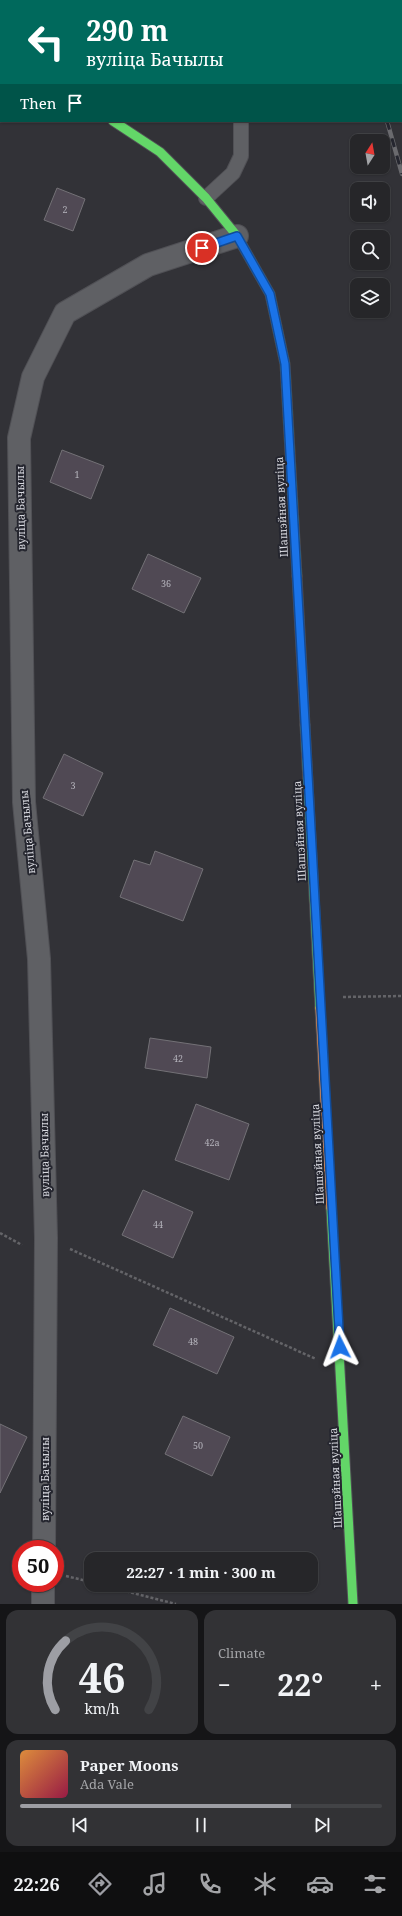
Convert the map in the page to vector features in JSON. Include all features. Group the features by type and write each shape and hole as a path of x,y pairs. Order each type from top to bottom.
{"main road":[{"name":"Шашэйная вуліца","path":"115,122 160,152 206,198 237,236 270,294 285,364 342,1378 353,1604"}],"street":[{"name":"вуліца Бачылы","path":"44,1540 46,1238 39,959 24,802 19,438 33,377 65,313 148,265 237,236"},
{"path":"43,1604 48,1592"}],"lane":[{"path":"206,198 233,173 241,156 241,122"}],"path":[{"path":"320,997 402,996"},
{"path":"46,1238 316,1359 342,1378"},
{"path":"64,1580 84,1581"},
{"path":"129,1592 176,1604"}],"building":[{"path":"57,188 85,199 73,231 44,220"},
{"path":"62,450 104,466 91,499 50,482"},
{"path":"148,554 201,578 184,613 132,589"},
{"path":"64,754 103,773 83,816 43,798"},
{"path":"155,851 203,869 183,921 120,897 134,860 150,865"},
{"path":"150,1038 211,1047 207,1078 145,1068"},
{"path":"196,1104 249,1124 229,1180 175,1160"},
{"path":"143,1190 193,1212 173,1258 122,1235"},
{"path":"170,1308 234,1337 217,1374 153,1345"},
{"path":"183,1416 230,1437 212,1476 165,1454"},
{"path":"0,1424 27,1437 0,1493"}],"railway":[{"path":"387,122 402,174"}],"traffic: fast":[{"path":"115,122 160,152 206,198 237,236 270,294 285,364 297,576"},
{"path":"305,725 320,1008"},
{"path":"331,1208 353,1604"}],"traffic: slow":[{"path":"320,1008 331,1208"}],"traffic: jam":[{"path":"297,576 305,725"}],"route":[{"path":"202,248 237,236 270,294 285,364 340,1347"}]}
